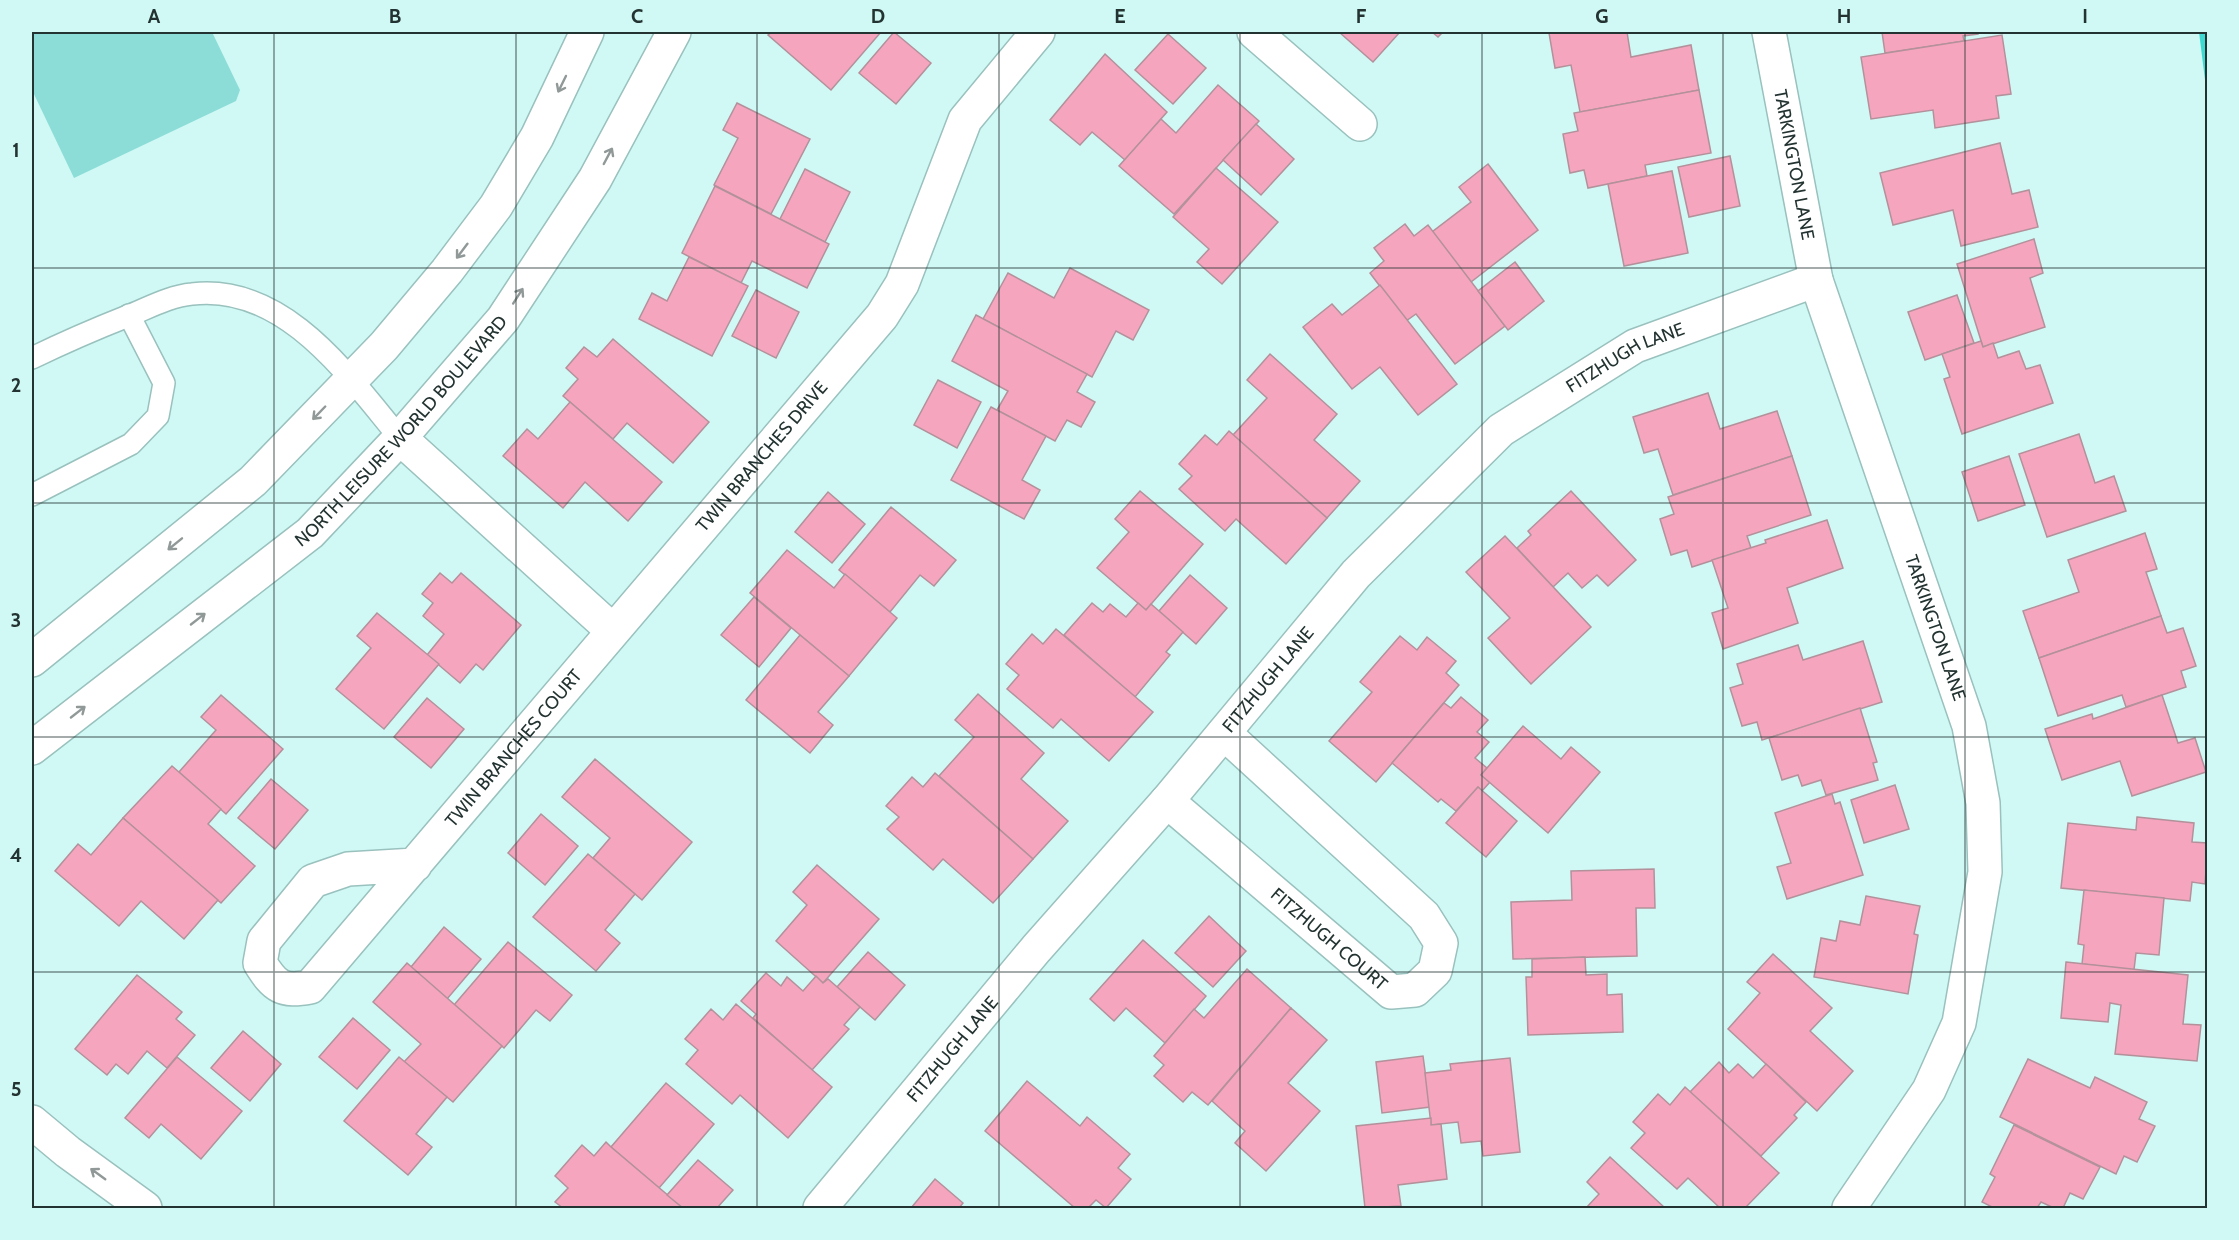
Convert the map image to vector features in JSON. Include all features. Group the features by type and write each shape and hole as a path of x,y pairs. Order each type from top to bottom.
{"street":[{"path":"32,660 253,481 384,346 447,271 496,206 537,137 587,32"},
{"name":"NORTH LEISURE WORLD BOULEVARD","path":"32,748 310,533 400,438 510,309 595,179 674,32"},
{"name":"TWIN BRANCHES DRIVE","path":"612,630 882,316 903,284 965,120 1038,32"},
{"path":"1254,32 1360,124"},
{"name":"TARKINGTON LANE","path":"1769,32 1816,280 1969,726 1983,803 1985,872 1959,1023 1929,1090 1849,1209"},
{"name":"FITZHUGH LANE","path":"820,1209 1036,949 1167,801 1356,574 1501,430 1635,346 1816,280"},
{"path":"400,438 612,630"},
{"name":"TWIN BRANCHES COURT","path":"415,865 348,869 313,881 264,941 260,963 271,981 291,991 310,987 415,865 612,630"},
{"name":"FITZHUGH COURT","path":"1167,801 1391,992 1414,990 1435,970 1441,943 1424,916 1224,733"},
{"path":"32,1122 68,1152 145,1209"}],"lane":[{"path":"32,358 149,306 192,294 236,296 272,310 309,336 351,379 400,438"},
{"path":"32,495 131,444 158,416 164,383 129,315"}],"shaded area":[{"path":"32,32 212,32 240,90 236,101 74,178 32,90"},
{"path":"2199,32 2207,32 2207,96"}],"building":[{"path":"772,32 881,32 831,90 768,35"},
{"path":"894,32 931,63 896,104 859,73"},
{"path":"1339,32 1400,32 1373,62"},
{"path":"1432,32 1443,32 1438,37"},
{"path":"1627,32 1631,57 1691,45 1699,90 1580,112 1571,65 1555,68 1549,33"},
{"path":"1882,32 1978,32 1978,34 1963,36 1964,41 1885,53"},
{"path":"1168,34 1206,68 1173,104 1135,70"},
{"path":"2002,35 2011,94 1996,96 1999,118 1935,128 1933,110 1871,119 1861,57"},
{"path":"1105,54 1167,112 1125,160 1092,132 1080,145 1050,120"},
{"path":"1218,85 1259,121 1174,214 1119,166 1161,119 1176,133"},
{"path":"1699,90 1711,153 1645,165 1647,176 1588,188 1584,170 1570,173 1563,134 1578,131 1574,113"},
{"path":"737,103 810,139 771,214 714,185 738,138 723,130"},
{"path":"1256,124 1294,159 1261,195 1223,160"},
{"path":"2000,143 2012,194 2029,190 2038,227 1961,246 1953,210 1893,225 1880,173"},
{"path":"1730,156 1740,206 1689,217 1678,167"},
{"path":"1488,164 1538,230 1471,282 1432,232 1471,202 1459,187"},
{"path":"1216,168 1278,222 1222,284 1197,262 1209,249 1173,217"},
{"path":"805,169 850,192 825,242 780,219"},
{"path":"1672,171 1688,253 1624,266 1608,184"},
{"path":"715,186 829,244 807,288 752,261 741,283 682,253"},
{"path":"1405,224 1414,236 1428,225 1505,326 1455,364 1416,314 1406,321 1370,273 1384,261 1374,248"},
{"path":"2034,239 2043,273 2030,278 2045,327 1983,347 1957,264"},
{"path":"689,257 748,286 712,356 639,319 652,293 667,301"},
{"path":"1515,262 1544,301 1508,330 1478,291"},
{"path":"1070,268 1149,310 1133,340 1116,331 1092,377 983,319 1008,273 1054,298"},
{"path":"1380,285 1457,384 1418,415 1380,367 1352,389 1303,327 1332,304 1342,315"},
{"path":"756,290 799,312 776,358 732,336"},
{"path":"1957,295 1974,343 1925,360 1908,312"},
{"path":"976,315 1087,374 1077,392 1095,402 1081,427 1067,420 1055,441 997,410 1008,391 952,361"},
{"path":"613,339 709,422 673,463 627,423 613,439 563,396 578,379 566,368 584,347 597,357"},
{"path":"1981,341 1983,347 1993,343 1998,358 2019,351 2026,369 2040,365 2053,403 1962,434 1944,379 1950,377 1942,354"},
{"path":"1270,354 1337,414 1314,440 1360,481 1327,518 1233,435 1267,398 1247,380"},
{"path":"938,380 981,402 957,448 914,425"},
{"path":"1708,393 1720,429 1777,411 1792,456 1673,495 1658,449 1644,453 1633,417"},
{"path":"570,402 662,482 628,521 585,482 563,508 503,456 527,429 538,439"},
{"path":"991,407 1046,436 1022,480 1040,490 1024,519 951,480"},
{"path":"1229,431 1327,518 1286,564 1236,519 1225,531 1179,489 1192,476 1179,464 1205,435 1217,445"},
{"path":"2079,434 2095,483 2114,476 2126,511 2047,537 2019,454"},
{"path":"1792,456 1811,515 1747,536 1751,548 1692,567 1687,550 1671,555 1660,519 1674,514 1668,497"},
{"path":"2009,456 2025,505 1978,521 1962,472"},
{"path":"1140,491 1203,544 1146,610 1097,568 1129,532 1115,519"},
{"path":"1571,491 1636,560 1608,586 1597,575 1582,588 1568,573 1553,587 1517,548 1531,535 1528,531"},
{"path":"828,492 865,524 832,563 795,532"},
{"path":"891,507 956,560 934,586 920,575 890,612 839,570"},
{"path":"1827,520 1843,568 1787,588 1798,623 1723,649 1712,613 1728,608 1712,560"},
{"path":"2145,533 2157,569 2146,572 2161,616 2039,658 2023,611 2079,592 2068,560"},
{"path":"1505,536 1591,627 1531,684 1488,638 1510,618 1466,572"},
{"path":"787,550 834,588 845,574 897,618 849,676 750,593"},
{"path":"440,573 452,583 461,573 521,625 483,670 476,664 460,683 427,655 444,634 423,616 433,603 422,594"},
{"path":"1190,575 1227,608 1196,644 1159,611"},
{"path":"754,597 791,628 759,667 721,635"},
{"path":"1092,603 1103,612 1110,604 1126,617 1138,603 1146,610 1151,604 1183,632 1166,652 1170,655 1135,697 1064,635"},
{"path":"377,613 439,664 384,729 336,689 371,648 357,636"},
{"path":"2161,616 2167,633 2183,628 2196,666 2181,671 2186,687 2126,707 2122,695 2058,716 2039,658"},
{"path":"1056,629 1153,712 1109,761 1061,719 1053,728 1007,689 1019,675 1006,664 1032,634 1043,644"},
{"path":"800,635 849,676 818,712 833,725 810,753 746,700"},
{"path":"1400,636 1417,650 1427,637 1456,661 1446,673 1459,685 1376,782 1329,741 1372,692 1360,682"},
{"path":"1863,641 1882,702 1762,740 1757,722 1742,726 1730,688 1743,684 1737,664 1798,645 1803,660"},
{"path":"978,694 1044,753 1021,779 1068,821 1033,859 939,776 974,737 955,720"},
{"path":"221,695 283,749 226,814 179,772 216,730 201,717"},
{"path":"2162,695 2178,743 2195,738 2206,772 2132,796 2120,761 2062,780 2045,729 2092,714 2093,719"},
{"path":"1461,697 1488,720 1477,732 1489,742 1475,758 1487,768 1481,775 1490,782 1482,791 1478,787 1456,811 1441,799 1438,802 1392,763 1444,703 1451,708"},
{"path":"427,698 464,729 431,768 394,737"},
{"path":"1860,708 1877,762 1873,763 1878,780 1826,795 1821,780 1802,786 1798,775 1782,780 1769,738"},
{"path":"1523,726 1561,759 1571,747 1600,772 1548,833 1481,775"},
{"path":"595,759 692,842 642,900 593,858 610,838 562,797"},
{"path":"172,766 221,809 208,824 255,866 221,903 123,818"},
{"path":"935,773 1033,859 993,903 943,859 933,870 887,829 899,817 886,806 912,777 923,787"},
{"path":"271,779 308,810 275,849 238,818"},
{"path":"1895,785 1909,829 1864,843 1851,800"},
{"path":"1478,787 1517,821 1486,857 1446,823"},
{"path":"1832,794 1835,804 1840,802 1863,875 1787,899 1777,867 1791,863 1775,813"},
{"path":"541,814 578,846 545,885 508,853"},
{"path":"2137,817 2194,823 2192,842 2208,843 2205,884 2192,882 2190,901 2061,888 2068,823 2136,830"},
{"path":"123,818 218,900 184,939 141,901 119,926 55,871 78,844 91,855"},
{"path":"588,854 635,894 605,930 620,943 596,971 533,917"},
{"path":"817,865 879,919 823,983 776,941 807,905 793,892"},
{"path":"1654,869 1655,908 1636,908 1637,956 1513,959 1511,902 1572,900 1571,871"},
{"path":"2084,890 2164,898 2159,955 2136,953 2134,970 2082,964 2084,945 2078,944"},
{"path":"1866,896 1920,906 1914,934 1918,935 1908,994 1814,977 1821,938 1836,941 1840,921 1860,925"},
{"path":"1209,916 1246,951 1213,987 1175,953"},
{"path":"444,927 481,959 447,999 411,967"},
{"path":"1143,940 1206,996 1165,1043 1126,1008 1114,1021 1090,999"},
{"path":"508,942 572,995 550,1021 536,1010 504,1048 454,1005"},
{"path":"868,952 905,985 875,1020 837,987"},
{"path":"1773,954 1832,1008 1810,1031 1853,1071 1817,1111 1728,1029 1760,993 1747,982"},
{"path":"1585,957 1586,975 1607,974 1607,995 1622,994 1623,1032 1528,1035 1526,977 1532,977 1532,959"},
{"path":"2066,962 2188,975 2183,1024 2201,1025 2197,1061 2115,1054 2121,1005 2110,1003 2108,1022 2061,1018"},
{"path":"407,963 502,1046 453,1102 404,1062 421,1044 373,1002"},
{"path":"1247,969 1291,1008 1208,1105 1192,1092 1183,1102 1154,1076 1164,1065 1154,1056 1194,1009 1204,1018"},
{"path":"766,973 781,986 787,977 803,991 816,976 823,983 828,979 860,1007 844,1025 849,1029 812,1070 753,1018 756,1014 741,1001"},
{"path":"137,975 182,1012 176,1019 195,1035 167,1068 147,1051 128,1074 116,1064 107,1075 75,1049"},
{"path":"736,1004 832,1087 788,1138 740,1095 732,1104 686,1064 698,1050 685,1039 711,1009 723,1020"},
{"path":"1291,1008 1327,1040 1288,1083 1320,1111 1266,1171 1235,1143 1245,1131 1212,1101"},
{"path":"353,1018 390,1050 357,1089 319,1057"},
{"path":"243,1031 281,1064 250,1101 211,1068"},
{"path":"1423,1056 1430,1107 1382,1113 1376,1062"},
{"path":"177,1057 242,1111 201,1159 161,1124 149,1138 125,1118"},
{"path":"399,1057 447,1097 416,1134 432,1147 408,1175 344,1121"},
{"path":"1510,1058 1520,1152 1483,1156 1481,1141 1461,1143 1458,1122 1431,1125 1425,1073 1451,1070 1450,1064"},
{"path":"2028,1059 2090,1088 2095,1077 2147,1102 2139,1119 2155,1126 2137,1162 2124,1156 2116,1174 2000,1117"},
{"path":"1719,1062 1729,1073 1738,1064 1753,1078 1766,1064 1806,1102 1794,1115 1797,1118 1761,1156 1690,1092"},
{"path":"1027,1081 1080,1126 1087,1117 1130,1154 1118,1168 1131,1179 1106,1208 1096,1200 1088,1208 1075,1208 985,1131"},
{"path":"666,1083 714,1124 659,1188 611,1147"},
{"path":"1685,1087 1779,1173 1745,1208 1720,1208 1688,1178 1677,1189 1631,1148 1645,1133 1633,1122 1658,1094 1670,1105"},
{"path":"1431,1118 1431,1125 1441,1124 1447,1179 1398,1185 1401,1206 1365,1208 1356,1126"},
{"path":"2014,1125 2100,1167 2083,1199 2070,1193 2063,1208 2054,1208 2041,1202 2037,1208 1994,1208 1982,1202 1995,1177 1990,1174"},
{"path":"606,1142 683,1208 563,1208 555,1202 568,1188 555,1176 582,1145 594,1156"},
{"path":"1610,1157 1665,1208 1586,1208 1599,1194 1587,1182"},
{"path":"698,1160 733,1190 717,1208 683,1208 667,1195"},
{"path":"935,1179 963,1203 959,1208 911,1208"}]}
